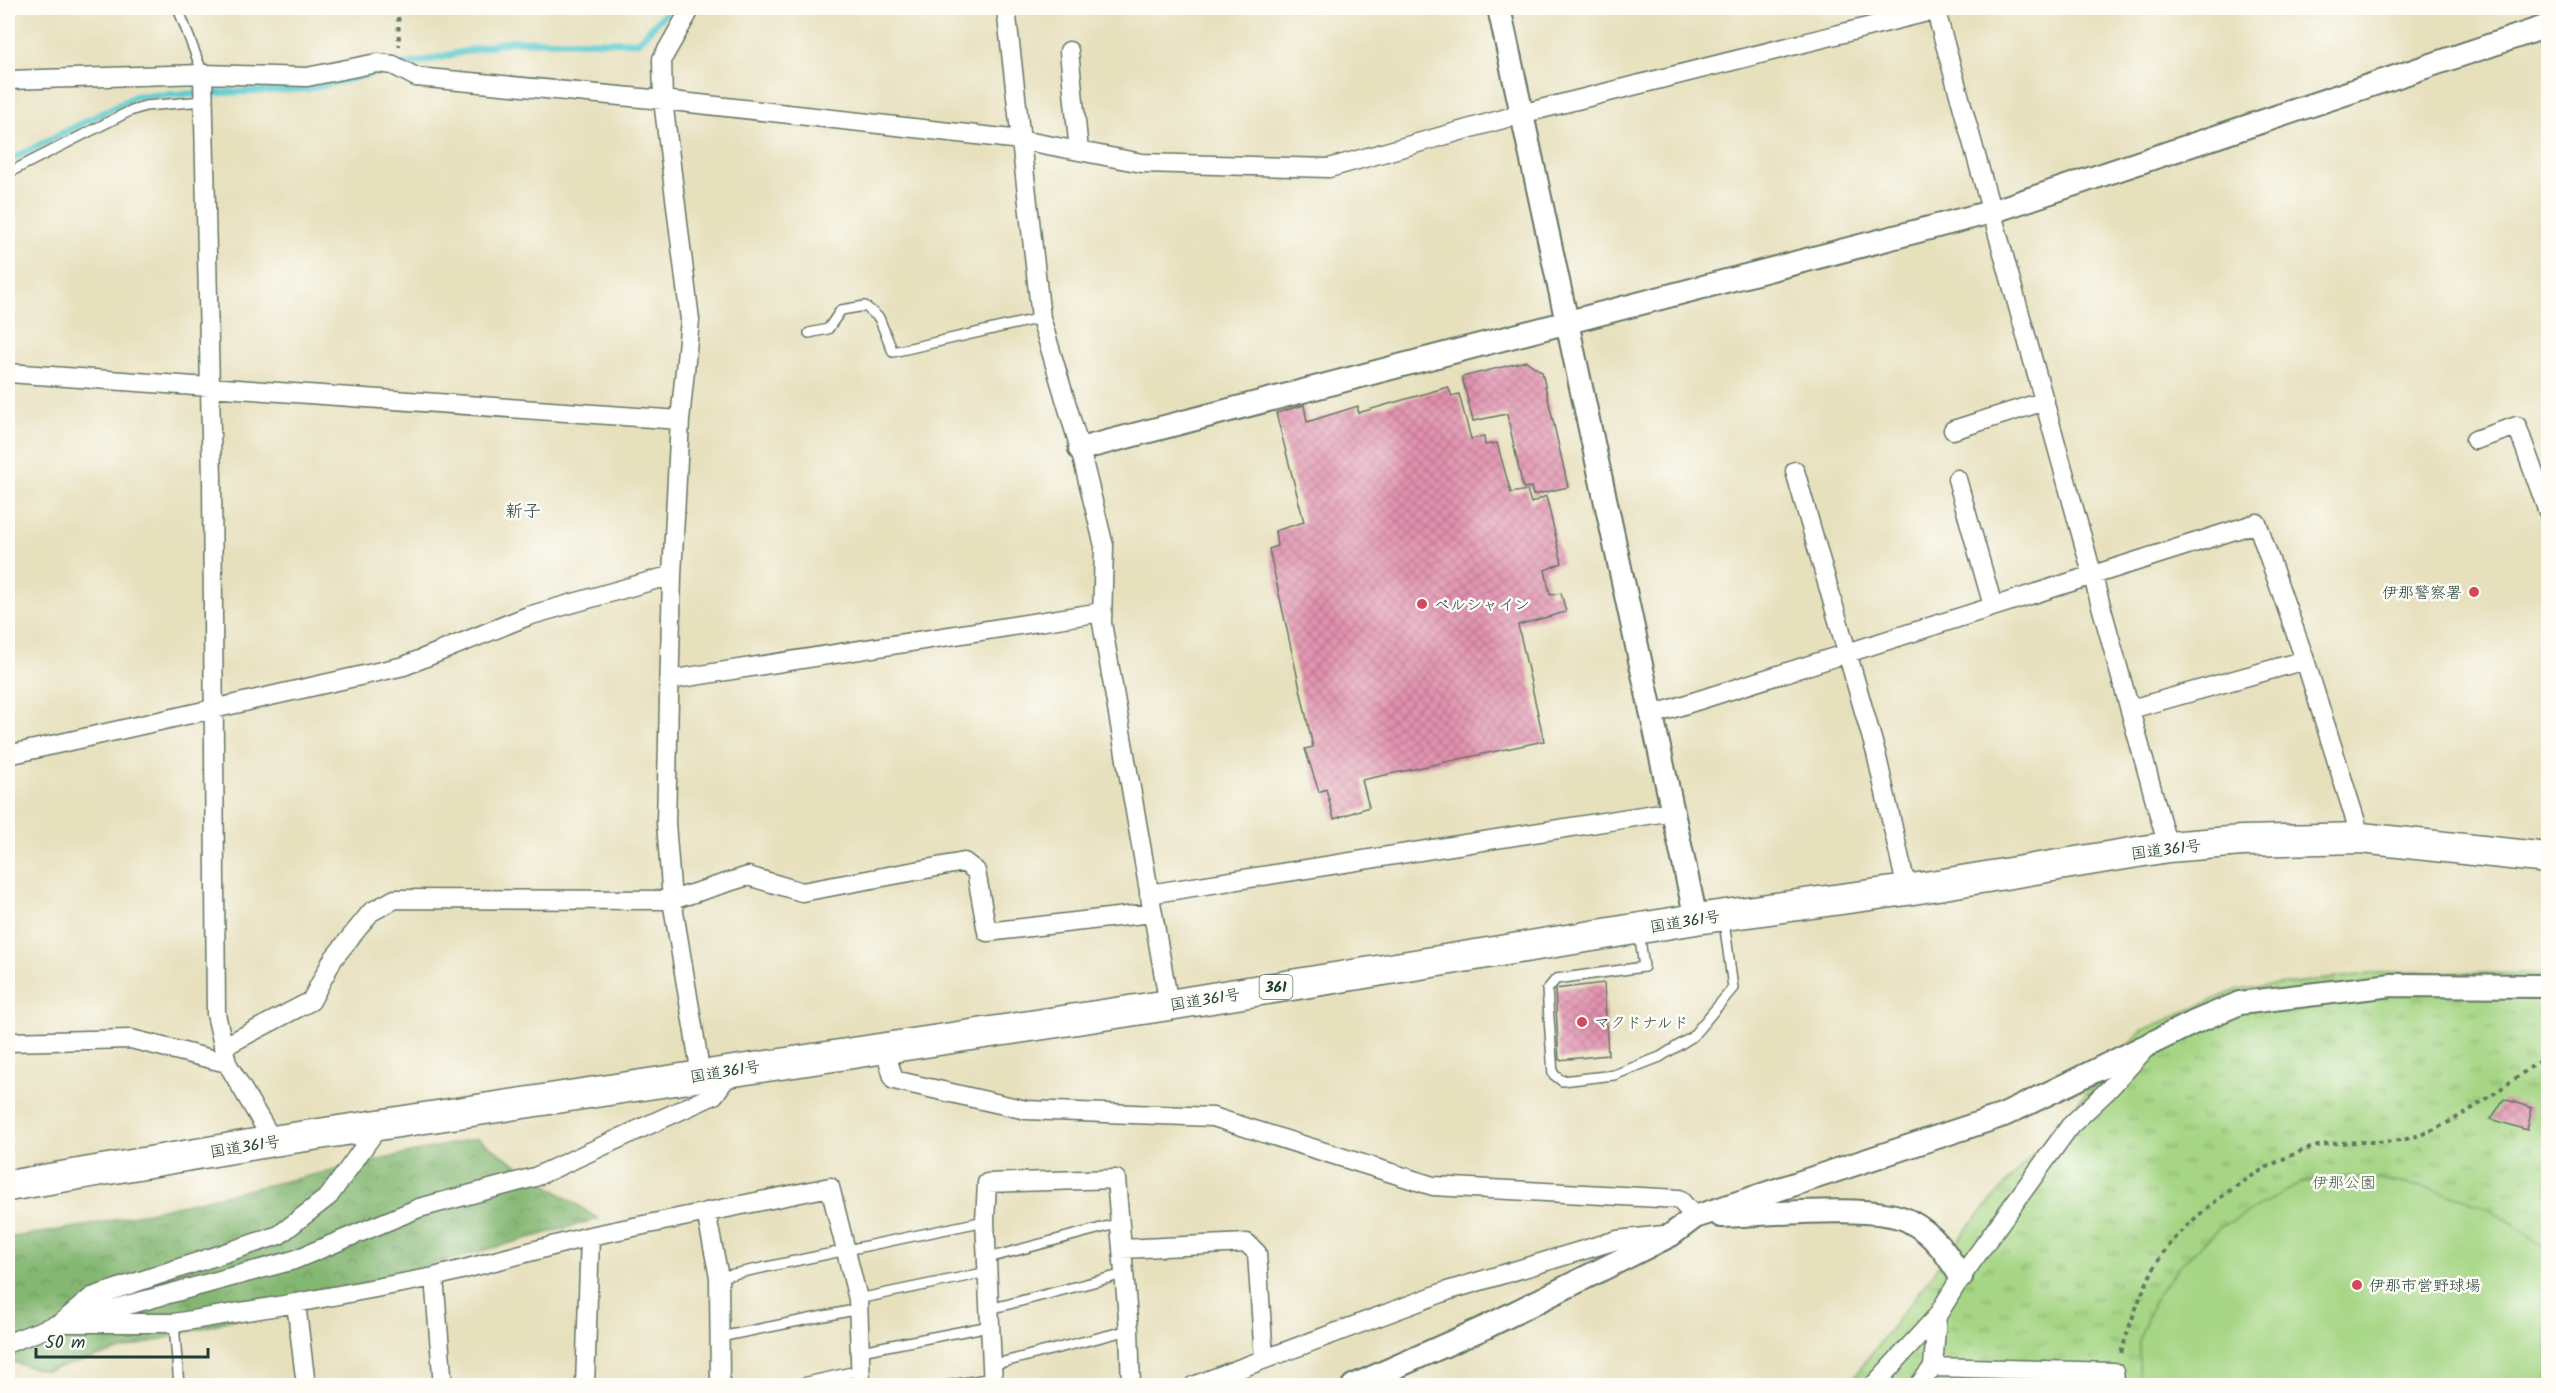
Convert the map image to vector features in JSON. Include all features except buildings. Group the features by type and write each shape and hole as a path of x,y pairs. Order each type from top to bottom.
{"highway":[{"name":"国道361号","path":"8,1186 273,1141 1169,1005 1639,928 1907,890 2168,847 2242,841 2361,838 2548,858"}],"street":[{"path":"691,8 662,59 663,100 690,321 680,420 672,575 666,823 672,900 701,1075"},
{"path":"1006,8 1041,318 1080,449 1104,546 1102,612 1104,635 1169,1005"},
{"path":"1499,8 1672,811 1709,917"},
{"path":"8,80 203,89 307,77 377,63 401,69 416,77 663,100 1022,140 1142,163 1329,168 1521,114 1935,8 1943,8"},
{"path":"1935,8 2168,847"},
{"path":"1080,449 1991,212 2548,26"},
{"path":"1069,51 1079,151"},
{"path":"203,89 210,387 216,1014 225,1055 273,1141"},
{"path":"8,373 680,420"},
{"path":"1953,430 2045,401"},
{"path":"2475,440 2517,426 2548,512"},
{"path":"1795,471 1876,753 1907,890"},
{"path":"1957,479 1993,606"},
{"path":"1652,715 2257,524 2305,660 2361,838"},
{"path":"8,755 404,666 528,616 672,575"},
{"path":"669,680 1102,612"},
{"path":"2131,709 2305,660"},
{"path":"8,1042 131,1039 225,1055 311,1000 333,959 371,912 395,898 672,900 748,876 802,892 964,862 976,871 987,932 1672,811"},
{"path":"1353,1386 1486,1327 1671,1235 1695,1217 2004,1115 2195,1022 2240,1003 2392,985 2548,986"},
{"path":"1873,1386 1937,1316 1961,1277 2070,1126 2109,1089 2148,1046"},
{"path":"884,1047 894,1080 1026,1110 1213,1117 1433,1186 1679,1199 1695,1217 1871,1212 1908,1220 1941,1244 1961,1277"},
{"path":"8,1343 61,1323 294,1260 419,1208 535,1177 714,1095 732,1070"},
{"path":"61,1323 92,1297 279,1235 329,1196 379,1126"},
{"path":"993,1376 985,1221 987,1183 1116,1179 1129,1330 1128,1385"},
{"path":"61,1323 174,1323 296,1304 434,1277 590,1236 830,1187 859,1304 861,1378"},
{"path":"706,1212 719,1277 720,1386"},
{"path":"1193,1386 1459,1288 1617,1240 1671,1235"},
{"path":"585,1386 590,1236"},
{"path":"1122,1249 1247,1243 1257,1253 1264,1359"},
{"path":"434,1277 443,1386"},
{"path":"296,1304 306,1386"},
{"path":"1918,1386 1933,1367 1937,1316"},
{"path":"1933,1367 2115,1379"}],"lane":[{"path":"8,173 130,111 203,89 178,8"},
{"path":"809,333 828,329 841,310 865,306 879,318 893,352 1041,318"},
{"path":"1639,928 1644,967 1556,979 1547,990 1553,1074 1562,1081 1614,1075 1660,1057 1692,1037 1733,988 1709,917"},
{"path":"719,1277 985,1221"},
{"path":"720,1336 859,1304 1120,1223"},
{"path":"861,1351 990,1317 1124,1274"},
{"path":"174,1323 179,1386"},
{"path":"945,1386 993,1376 1129,1330"},
{"path":"789,1386 861,1378"}],"path":[{"path":"398,8 401,69"},
{"path":"2115,1379 2135,1309 2159,1259 2200,1213 2245,1182 2292,1156 2322,1145 2416,1137 2451,1120 2548,1055"}],"green space":[{"name":"伊那公園","path":"2384,972 2548,974 2548,1385 1847,1386 1970,1225 2141,1031 2236,990"},
{"path":"477,1138 598,1219 46,1371 8,1361 8,1238 91,1225"},
{"name":"伊那市営野球場","path":"2346,1177 2416,1186 2452,1195 2492,1211 2548,1252 2548,1385 2139,1385 2139,1341 2153,1302 2177,1268 2219,1228 2303,1182"}],"waterway":[{"path":"402,66 511,41 638,42 670,8"},
{"path":"8,161 136,96 307,89 386,70"}],"place":[{"name":"伊那警察署","path":"2474,592"},
{"name":"ベルシャイン","path":"1422,604"},
{"name":"マクドナルド","path":"1582,1022"},
{"name":"伊那市営野球場","path":"2357,1285"}],"district":[{"name":"新子","path":"523,511"}]}
